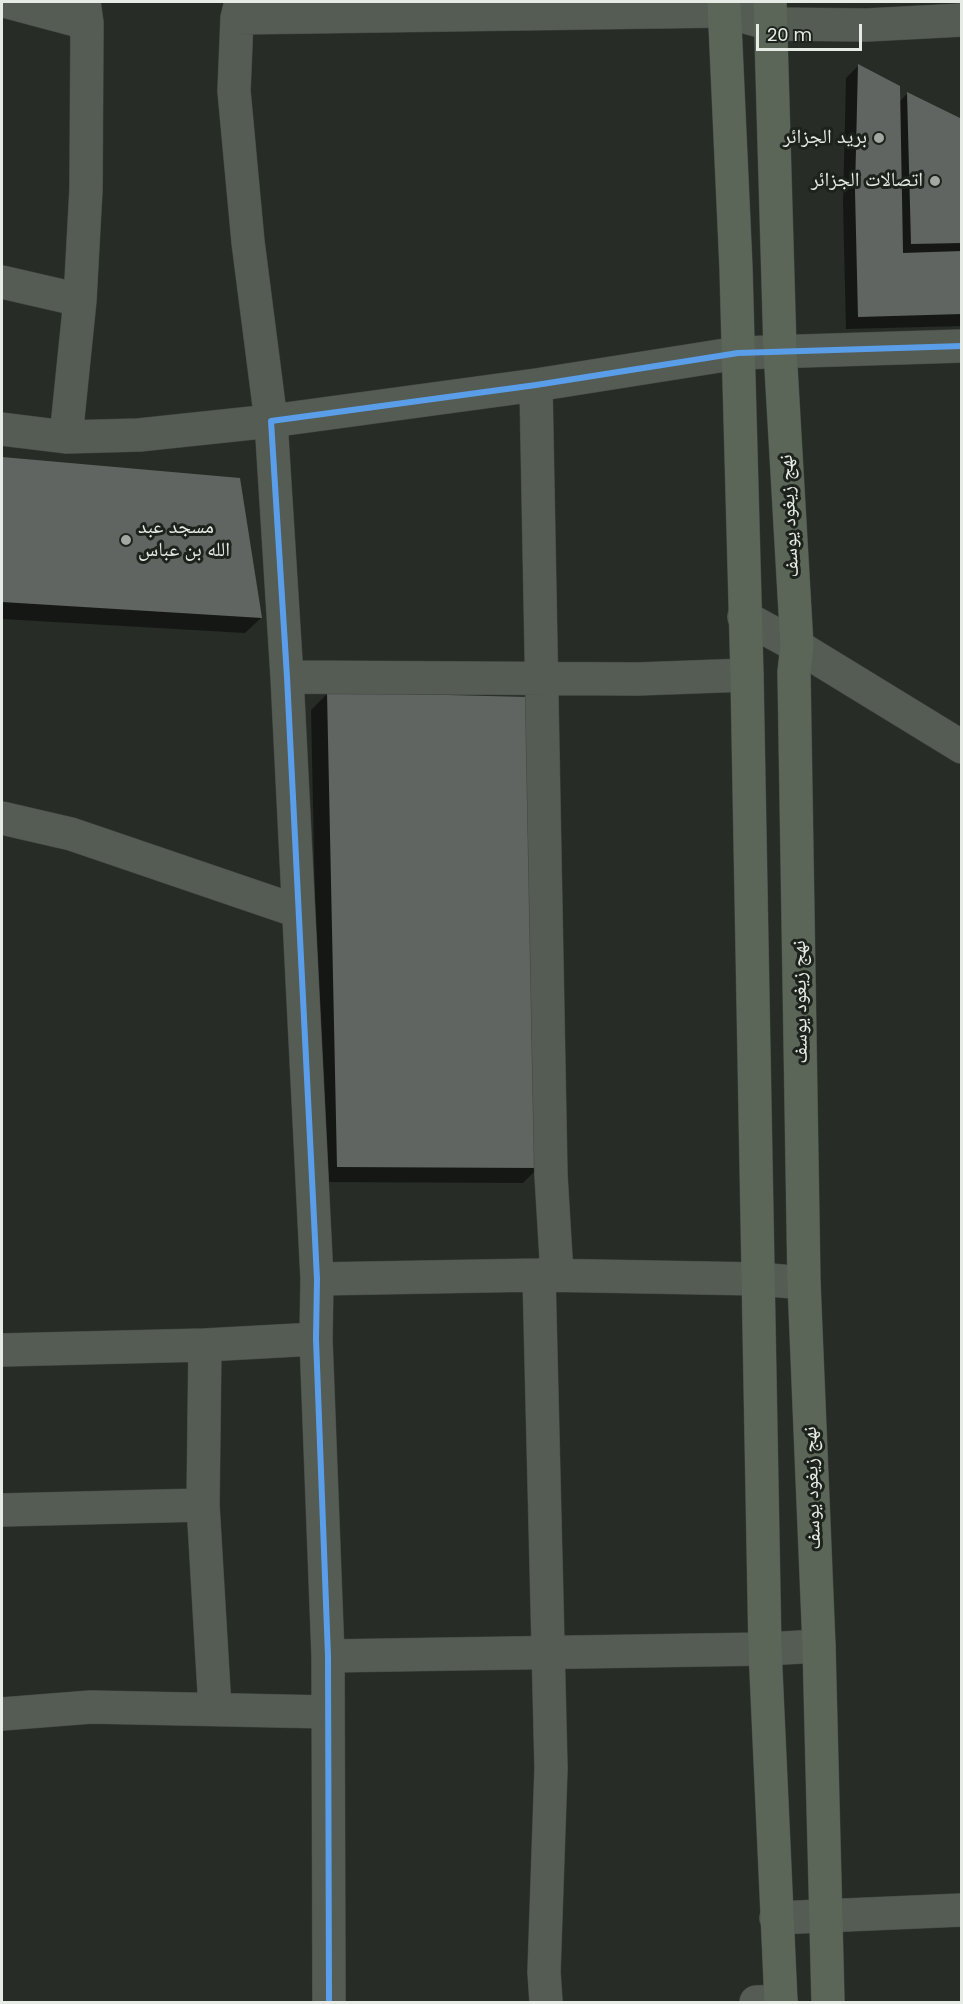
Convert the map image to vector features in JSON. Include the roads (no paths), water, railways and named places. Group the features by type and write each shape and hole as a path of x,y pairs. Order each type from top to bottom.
{"main road":[{"path":"724,6 736,268 747,675 765,1649 776,1918 773,2002"},
{"name":"نهج زيغود يوسف","path":"770,13 780,350 797,646 795,672 804,1283 819,1646 828,2002"}],"street":[{"path":"8,2 85,12 86,189 80,300 66,437"},
{"path":"329,2002 328,1656 316,1339 317,1279 287,677 271,422 248,242 234,91 239,10 724,6 867,25 962,20"},
{"path":"2,282 80,300"},
{"path":"2,429 66,437 139,435 271,422 536,385 738,353 962,346"},
{"path":"536,385 551,1175 548,1275 551,1767 544,1972 546,2002"},
{"path":"744,617 797,646 962,747"},
{"path":"287,677 638,679 747,675"},
{"path":"2,818 70,834 297,911"},
{"path":"317,1279 548,1275 759,1279 804,1283"},
{"path":"2,1350 205,1346 316,1339"},
{"path":"205,1346 203,1505 215,1709"},
{"path":"2,1510 203,1505"},
{"path":"328,1656 765,1649 819,1646"},
{"path":"2,1714 91,1707 328,1712"},
{"path":"776,1918 826,1918 962,1910"}],"place":[{"name":"بريد الجزائر","path":"879,138"},
{"name":"اتصالات الجزائر","path":"935,181"},
{"name":"مسجد عبد الله بن عباس","path":"126,540"}]}
